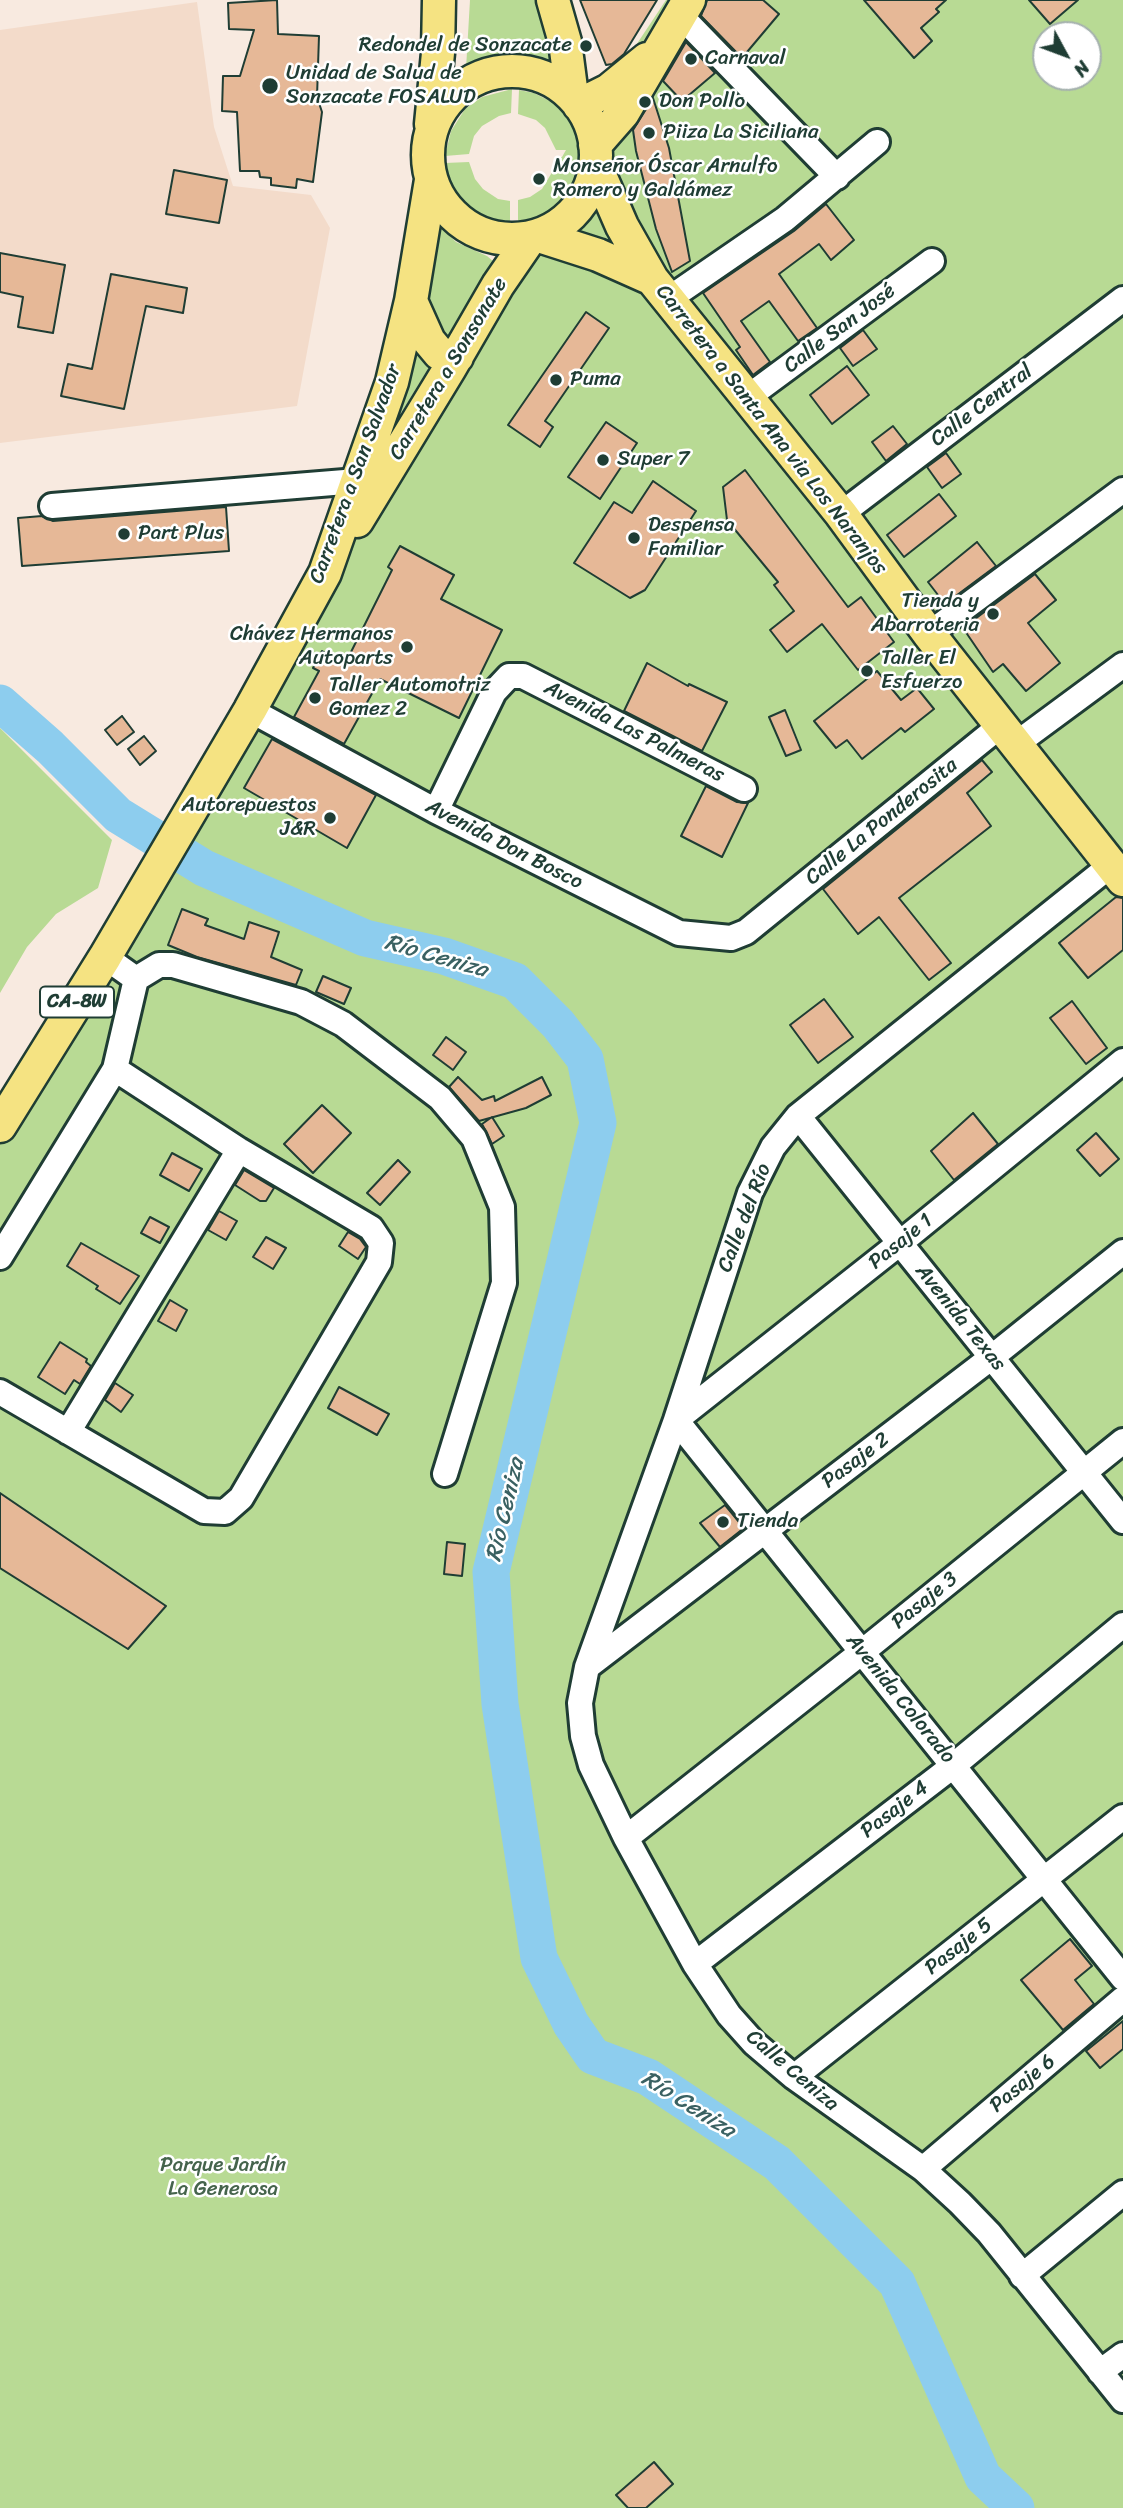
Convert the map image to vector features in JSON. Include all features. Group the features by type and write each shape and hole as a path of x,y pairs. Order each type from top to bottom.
{"main road":[{"path":"431,132 441,109 452,96 472,81 495,72 512,71 537,75 552,81 576,101 592,128 595,154 590,184 580,203 566,219 535,236 497,238 466,226 447,209 431,180 427,155 438,56 439,0"},
{"path":"553,0 565,42 576,101"},
{"path":"595,154 623,113 685,8"},
{"path":"576,101 624,79 660,47"},
{"name":"Carretera a Santa Ana via Los Naranjos","path":"595,154 622,226 661,288 841,514 929,634 1117,873"},
{"name":"Carretera a San Salvador","path":"105,957 250,710 325,573 392,382 411,301 431,180"},
{"path":"535,236 598,255 661,288"},
{"name":"Carretera a Sonsonate","path":"325,573 498,285 535,236"},
{"path":"411,301 429,341 439,353 457,357"},
{"name":"CA-8W","path":"0,1126 105,957"}],"street":[{"path":"685,8 836,177"},
{"path":"661,288 785,219 877,142"},
{"name":"Calle San José","path":"748,397 932,261"},
{"name":"Calle Central","path":"841,514 1123,299"},
{"path":"52,506 357,481"},
{"path":"929,634 1123,490"},
{"name":"Calle La Ponderosita","path":"764,918 1008,735 1123,665"},
{"name":"Avenida Las Palmeras","path":"436,811 494,692 509,676 523,676 744,789"},
{"name":"Avenida Don Bosco","path":"250,710 436,811 679,933 731,938 746,932 764,918"},
{"name":"Calle del Río","path":"587,1667 676,1420 750,1193 772,1147 798,1116 1117,873"},
{"path":"105,957 136,978"},
{"path":"0,1257 115,1069 136,978 159,965 173,965 301,1002 343,1024 440,1098 474,1138 502,1207 504,1283 446,1474"},
{"name":"Pasaje 1","path":"676,1420 900,1243 1123,1061"},
{"path":"0,1392 204,1511 225,1512 241,1499 379,1262 382,1243 371,1228 239,1150 115,1069"},
{"name":"Avenida Texas","path":"798,1116 1123,1521"},
{"path":"68,1432 239,1150"},
{"name":"Pasaje 2","path":"587,1667 992,1357 1123,1252"},
{"name":"Avenida Colorado","path":"676,1420 1123,1978"},
{"name":"Pasaje 3","path":"626,1838 1123,1441"},
{"name":"Pasaje 4","path":"695,1964 953,1766 1123,1625"},
{"name":"Calle Ceniza","path":"587,1667 580,1703 583,1736 591,1765 626,1838 695,1964 729,2015 754,2043 794,2077 923,2169 989,2233 1123,2400"},
{"name":"Pasaje 5","path":"794,2077 1123,1817"},
{"name":"Pasaje 6","path":"923,2169 1123,1999"},
{"path":"1022,2276 1123,2193"},
{"path":"1100,2372 1123,2355"}],"shaded area":[{"path":"197,2 214,127 233,186 311,195 330,228 297,406 0,443 0,30"}],"green space":[{"path":"470,0 538,0 560,65 527,56 507,56 466,69"},
{"name":"Parque Jardín La Generosa","path":"666,0 1123,0 1123,2508 0,2508 0,1100 521,225 518,225 518,200 530,197 542,189 554,169 556,157 562,157 566,150 556,150 545,128 536,120 518,114 519,90 534,93 564,112 577,134"},
{"path":"512,89 511,113 499,116 482,126 474,136 469,154 445,156 451,131 465,109 482,97"},
{"path":"469,162 475,179 483,189 498,199 510,201 510,225 494,223 479,216 466,207 455,194 445,163"},
{"path":"440,226 456,242 487,256 494,265 446,343 424,309"},
{"path":"414,338 432,363 378,450"},
{"path":"0,728 112,840 98,888 56,914 27,947 0,993"}],"building":[{"name":"Unidad de Salud de Sonzacate FOSALUD","path":"277,0 278,34 319,36 317,97 322,112 313,182 297,179 296,188 271,185 271,178 260,177 259,171 240,171 237,112 222,111 223,76 240,76 254,30 229,29 228,3"},
{"path":"580,0 657,0 624,54 612,64 606,65"},
{"path":"707,0 763,0 779,14 742,58 701,16"},
{"path":"864,0 946,0 936,9 939,12 921,28 932,41 914,58"},
{"path":"1029,0 1078,0 1054,21 1047,21"},
{"path":"686,42 715,73 682,101 663,81"},
{"path":"653,98 669,148 690,261 672,272 656,229 633,130"},
{"path":"174,170 227,180 219,223 166,214"},
{"path":"826,204 854,240 831,260 819,244 779,274 817,328 798,341 769,301 741,321 770,362 753,375 736,350 740,347 703,293 794,231"},
{"path":"0,253 65,265 53,333 18,327 23,297 0,292"},
{"path":"111,274 187,288 183,313 146,306 124,409 61,396 68,364 92,369"},
{"name":"Puma","path":"586,312 609,328 545,421 553,427 540,447 508,425"},
{"path":"863,330 877,349 853,366 840,348"},
{"path":"847,366 869,395 832,424 810,395"},
{"name":"Super 7","path":"606,422 637,443 600,499 568,477"},
{"path":"893,426 907,444 886,461 872,442"},
{"path":"946,453 961,474 942,488 927,467"},
{"path":"745,470 848,607 861,597 894,642 858,670 822,624 787,652 770,630 794,611 774,585 778,582 727,520 723,487"},
{"name":"Despensa Familiar","path":"653,481 696,511 645,590 630,598 574,563 614,502 632,513"},
{"path":"939,494 956,516 904,557 887,535"},
{"name":"Part Plus","path":"226,507 229,551 22,566 18,518 42,516 53,521"},
{"path":"977,542 996,566 945,604 928,582"},
{"path":"400,546 454,575 441,599 502,630 459,718 380,679 344,744 294,717 319,671 313,668 322,651 345,664 392,570 388,567"},
{"path":"1035,574 1056,600 1028,623 1060,663 1026,691 1003,664 993,672 963,628"},
{"path":"647,663 688,686 689,684 727,702 702,751 624,711"},
{"path":"877,671 901,700 917,688 934,709 905,732 901,728 862,759 847,740 836,748 814,721"},
{"path":"785,710 801,750 786,756 769,717"},
{"path":"122,716 134,732 117,745 105,730"},
{"path":"144,736 156,751 140,765 128,749"},
{"name":"Autorepuestos J&R","path":"272,739 376,795 347,848 244,788"},
{"path":"982,760 992,772 967,793 991,826 899,898 951,963 929,980 879,917 858,934 823,889"},
{"path":"706,786 737,802 748,803 722,857 681,836"},
{"path":"1116,897 1123,898 1123,950 1088,978 1059,943"},
{"path":"182,909 208,919 205,925 244,939 249,922 279,932 271,957 302,970 296,985 197,957 168,945"},
{"path":"323,976 351,988 344,1004 316,992"},
{"path":"824,999 853,1037 818,1063 790,1025"},
{"path":"1072,1001 1107,1048 1086,1064 1050,1018"},
{"path":"446,1037 466,1052 453,1070 433,1055"},
{"path":"458,1077 482,1100 494,1096 495,1101 542,1077 551,1095 526,1108 479,1121 449,1087"},
{"path":"322,1105 351,1133 313,1173 284,1144"},
{"path":"973,1113 998,1144 954,1180 931,1151"},
{"path":"492,1117 504,1136 492,1144 482,1124"},
{"path":"1096,1133 1119,1159 1100,1176 1077,1150"},
{"path":"172,1153 202,1169 189,1191 160,1175"},
{"path":"398,1160 410,1172 380,1205 367,1193"},
{"path":"244,1170 274,1188 266,1201 260,1201 235,1185"},
{"path":"219,1211 237,1221 226,1240 208,1230"},
{"path":"150,1217 169,1227 160,1243 141,1233"},
{"path":"348,1232 360,1239 366,1247 358,1259 339,1246"},
{"path":"266,1237 286,1248 273,1269 253,1257"},
{"path":"81,1243 139,1276 120,1304 67,1266"},
{"path":"170,1300 187,1310 176,1331 158,1321"},
{"path":"60,1342 87,1359 86,1362 91,1366 80,1384 74,1380 65,1394 38,1377"},
{"path":"115,1383 133,1395 121,1412 105,1400"},
{"path":"339,1387 389,1414 377,1435 328,1408"},
{"path":"0,1493 166,1606 128,1649 0,1568"},
{"path":"725,1505 744,1528 720,1547 700,1523"},
{"path":"447,1542 465,1544 462,1576 444,1574"},
{"path":"1070,1939 1092,1966 1075,1980 1094,2004 1063,2030 1021,1980"},
{"path":"1123,2021 1123,2049 1100,2068 1086,2051"},
{"path":"654,2462 673,2484 646,2508 628,2508 616,2495"}],"waterway":[{"name":"Río Ceniza","path":"0,703 50,747 118,815 204,868 365,938 444,956 515,981 558,1024 585,1059 598,1123 491,1572 500,1704 539,1958 571,2024 593,2056 648,2077 777,2163 897,2283 983,2477 1016,2508"}],"place":[{"name":"Redondel de Sonzacate","path":"586,46"},
{"name":"Carnaval","path":"691,59"},
{"name":"Unidad de Salud de Sonzacate FOSALUD","path":"270,86"},
{"name":"Don Pollo","path":"645,102"},
{"name":"Piiza La Siciliana","path":"649,133"},
{"name":"Monseñor Óscar Arnulfo Romero y Galdámez","path":"539,179"},
{"name":"Puma","path":"556,380"},
{"name":"Super 7","path":"603,460"},
{"name":"Part Plus","path":"124,534"},
{"name":"Despensa Familiar","path":"634,538"},
{"name":"Tienda y Abarroteria","path":"993,614"},
{"name":"Chávez Hermanos Autoparts","path":"407,647"},
{"name":"Taller El Esfuerzo","path":"867,671"},
{"name":"Taller Automotriz Gomez 2","path":"315,698"},
{"name":"Autorepuestos J&R","path":"330,818"},
{"name":"Tienda","path":"723,1522"}]}
